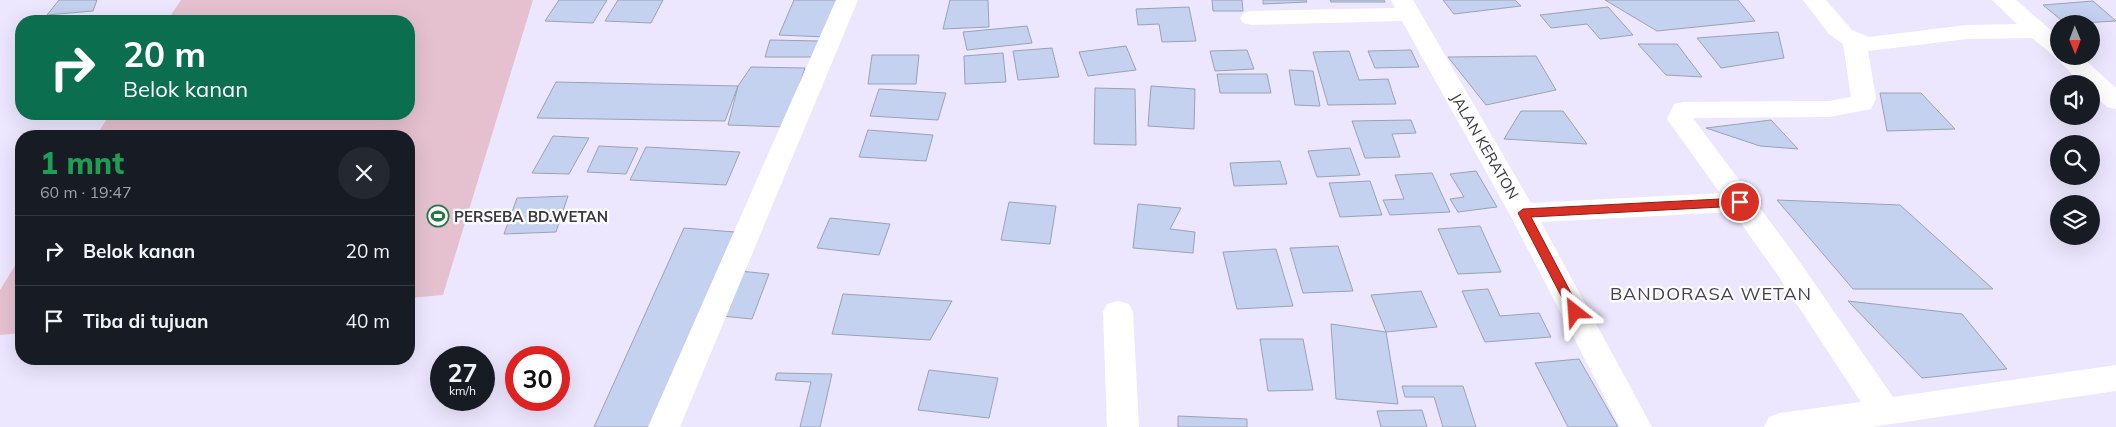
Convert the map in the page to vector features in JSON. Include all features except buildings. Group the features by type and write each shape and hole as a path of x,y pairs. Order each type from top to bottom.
{"street":[{"path":"664,427 847,0"},
{"path":"1814,0 1842,34 1855,43 1869,44 1967,32 2038,31"},
{"path":"2003,0 2050,42"},
{"path":"1251,18 1406,7"},
{"name":"JALAN KERATON","path":"1406,7 1523,213 1636,427"},
{"path":"1855,43 1864,98 1862,103 1829,109 1683,110 1680,119 1787,266 1885,412"},
{"path":"2076,65 2116,101"},
{"path":"1523,213 1740,202"},
{"path":"1118,312 1123,427"},
{"path":"1780,427 1885,412 1928,417 2116,378"}],"shaded area":[{"name":"PERSEBA BD.WETAN","path":"181,0 533,0 443,295 415,297 415,130 100,130 106,120 415,120 415,15 171,15"},
{"path":"15,266 15,334 0,335 0,290"}],"place":[{"name":"PERSEBA BD.WETAN","path":"438,216"}],"district":[{"name":"BANDORASA WETAN","path":"1711,293"}],"route":[{"path":"1575,312 1523,213 1740,202"}]}
